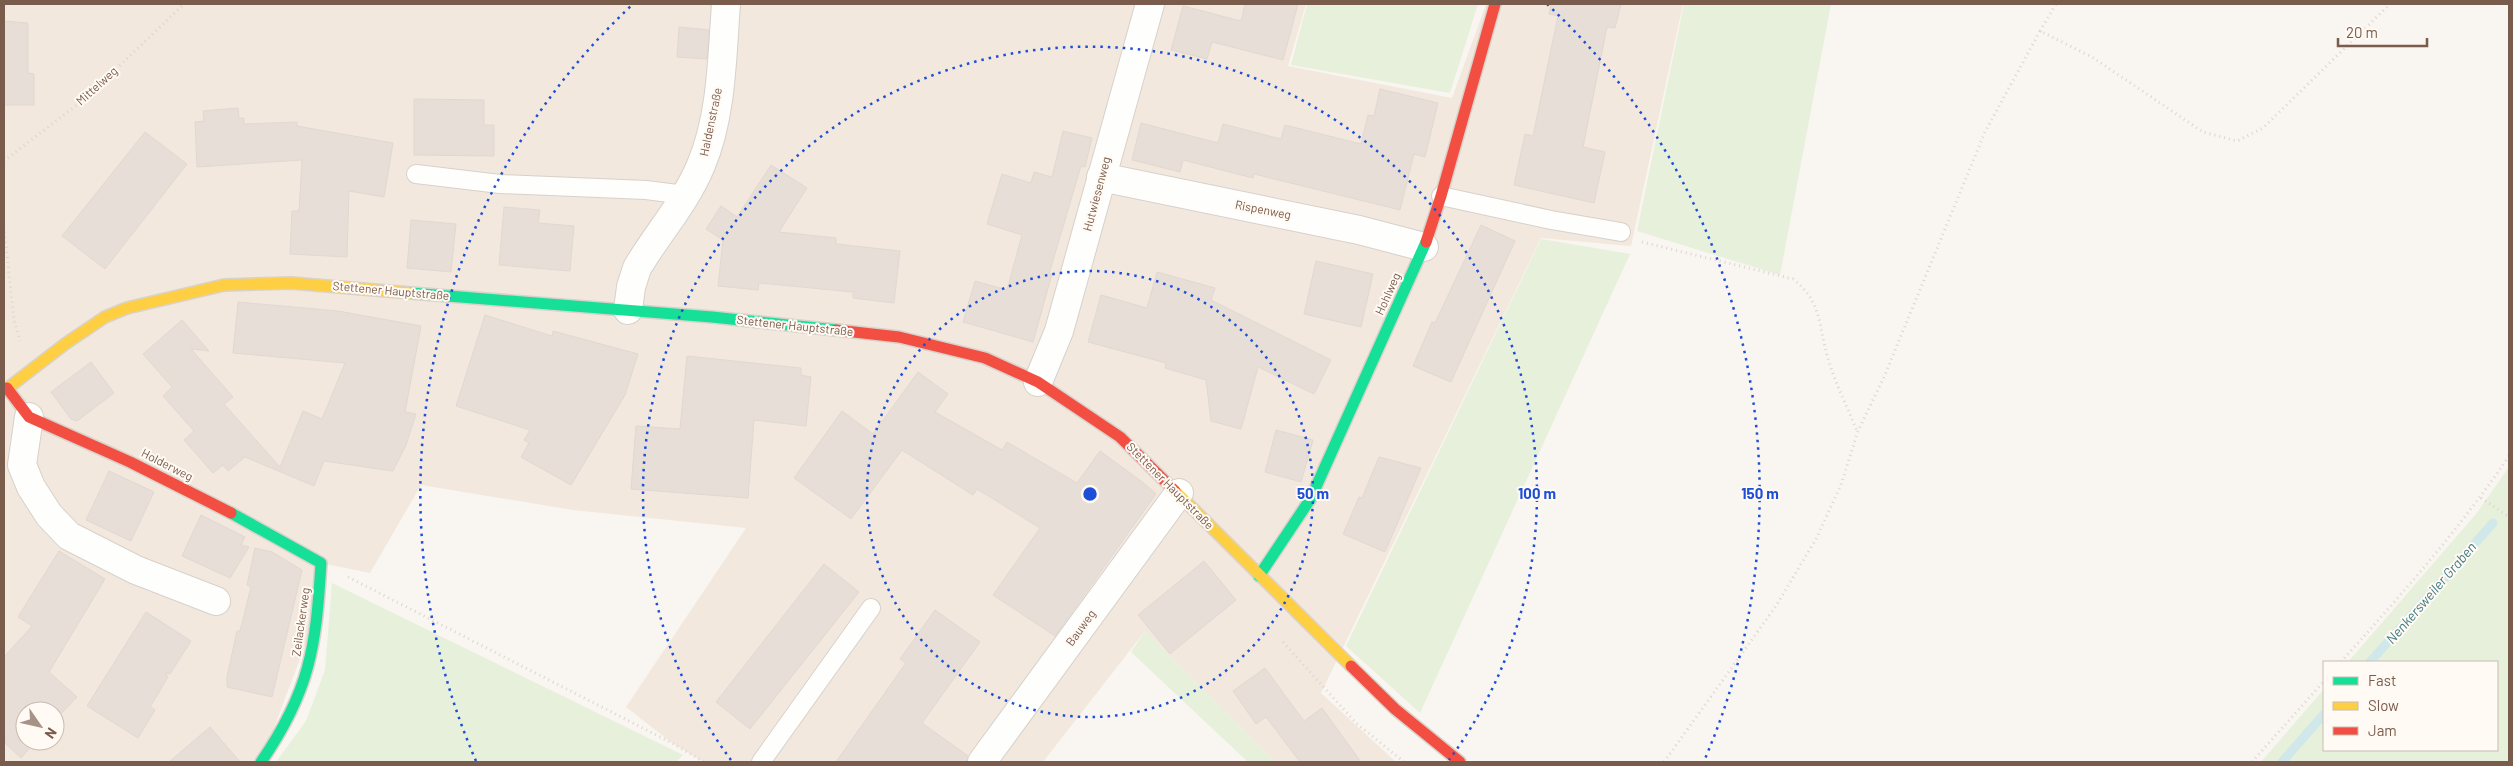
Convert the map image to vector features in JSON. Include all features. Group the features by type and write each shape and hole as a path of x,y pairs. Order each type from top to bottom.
{"street":[{"name":"Haldenstraße","path":"628,310 631,287 637,268 685,195 702,165 715,115 721,74 726,4"},
{"name":"Hutwiesenweg","path":"1038,382 1059,331 1150,4"},
{"name":"Hohlweg","path":"1259,576 1311,498 1424,247 1441,196 1495,4"},
{"name":"Rispenweg","path":"1101,178 1359,230 1424,247"},
{"name":"Stettener Hauptstraße","path":"5,390 105,317 127,308 224,285 291,282 628,310 899,336 985,358 1038,382 1120,437 1179,493 1259,576 1395,709 1460,762"},
{"name":"Holderweg","path":"5,390 29,417 130,462 258,526 321,563"},
{"path":"29,417 22,465 31,487 49,515 69,536 136,570 216,601"},
{"name":"Bauweg","path":"982,762 1179,493"},
{"name":"Zeilackerweg","path":"261,762 276,742 296,701 311,656 321,563"}],"lane":[{"path":"416,174 500,184 646,190 685,195"},
{"path":"1441,196 1551,220 1620,232"},
{"path":"761,762 871,608"}],"path":[{"name":"Mittelweg","path":"4,161 87,97 184,4"},
{"path":"1664,762 1776,606 1816,539 1841,485 1858,431 1884,377 1985,132 2056,4"},
{"path":"2040,31 2092,58 2203,132 2237,141 2263,128 2390,4"},
{"path":"4,227 14,320 30,370"},
{"path":"1620,232 1643,243 1794,279 1806,290 1817,308 1827,356 1858,431"},
{"path":"2341,661 2409,585 2481,498 2509,456"},
{"path":"2481,498 2509,517"},
{"path":"321,563 672,743 704,762"},
{"path":"1279,637 1291,653 1356,723 1404,762"},
{"path":"2252,762 2323,682"}],"shaded area":[{"path":"4,4 1306,4 1288,66 1452,98 1486,4 1683,4 1631,246 1541,238 1321,693 1396,762 1275,762 1145,631 1043,762 704,762 672,743 626,707 746,528 573,510 421,485 370,573 321,563 317,614 261,762 4,762"}],"green space":[{"path":"1307,4 1478,4 1450,93 1291,65"},
{"path":"1684,4 1831,4 1780,275 1637,231"},
{"path":"1541,239 1630,254 1420,713 1346,646"},
{"path":"2509,467 2509,762 2261,762 2323,690 2323,751 2498,751 2498,661 2349,661 2476,514"},
{"path":"332,583 683,755 676,762 276,762 306,721 325,670"},
{"path":"1145,631 1275,762 1248,762 1131,652"}],"building":[{"path":"1245,4 1298,4 1283,60 1212,42 1207,59 1171,50 1183,6 1241,21"},
{"path":"1551,4 1621,4 1615,28 1607,27 1583,147 1605,152 1594,203 1514,185 1525,134 1533,136 1558,16 1549,14"},
{"path":"4,21 28,23 28,73 34,74 34,105 4,105"},
{"path":"679,27 709,30 707,59 677,57"},
{"path":"1380,89 1438,103 1425,157 1414,154 1400,210 1254,174 1253,178 1183,160 1180,172 1132,160 1141,123 1218,143 1223,124 1281,139 1285,125 1361,144 1368,115 1374,116"},
{"path":"414,99 484,100 484,125 494,125 494,156 414,155"},
{"path":"238,108 239,118 244,118 244,124 297,122 297,126 393,143 384,197 349,191 347,257 290,254 292,211 299,211 302,160 197,167 195,122 204,121 203,111"},
{"path":"1063,131 1092,138 1085,167 1081,166 1049,274 1052,274 1033,342 963,322 975,281 1007,290 1022,235 987,224 1002,174 1031,183 1034,172 1052,177"},
{"path":"145,132 187,164 105,269 62,236"},
{"path":"771,165 807,188 779,232 836,238 836,244 900,251 894,303 853,298 853,292 759,283 758,290 718,286 723,240 706,229 721,206 737,217"},
{"path":"504,207 540,210 538,223 574,226 570,271 499,265"},
{"path":"411,220 456,224 451,272 407,268"},
{"path":"1481,225 1515,241 1451,382 1413,366 1432,322 1435,323"},
{"path":"1316,261 1373,274 1361,327 1304,314"},
{"path":"1157,272 1215,288 1211,300 1331,360 1314,394 1258,367 1241,429 1211,421 1206,380 1165,368 1166,363 1088,342 1101,295 1147,308"},
{"path":"238,302 338,311 421,326 405,412 416,414 406,445 393,471 324,461 314,486 245,457 228,471 223,465 213,473 184,440 194,431 163,396 172,387 143,354 182,320 209,351 191,349 233,397 224,404 280,467 303,411 322,419 345,363 233,353"},
{"path":"485,315 552,336 553,331 638,354 625,395 571,485 521,457 529,443 524,440 530,430 456,406"},
{"path":"687,356 801,368 801,375 811,377 806,426 754,420 748,498 631,489 636,426 680,429"},
{"path":"91,362 114,393 77,421 71,419 51,392"},
{"path":"918,372 948,394 935,412 1002,450 1007,442 1077,483 1100,451 1156,494 1055,636 993,595 1040,528 977,489 973,495 902,450 851,519 794,478 842,411 873,434"},
{"path":"1276,430 1313,440 1301,482 1265,472"},
{"path":"1379,457 1421,468 1385,552 1343,534 1359,497 1362,498"},
{"path":"109,471 154,492 131,541 86,520"},
{"path":"201,515 245,537 241,545 249,547 230,578 182,556"},
{"path":"255,548 272,552 302,570 272,697 227,687 227,677 237,631 240,631 251,587 247,585"},
{"path":"59,551 105,579 49,672 77,697 65,710 65,701 15,701 15,751 27,751 21,758 4,742 4,657 32,626 18,617"},
{"path":"1204,561 1236,600 1170,654 1138,615"},
{"path":"824,564 859,592 750,729 716,702"},
{"path":"935,610 980,642 922,723 968,756 967,762 836,762 906,663 900,659"},
{"path":"146,612 191,641 170,674 165,673 168,677 150,707 155,710 138,738 87,706"},
{"path":"1265,668 1304,721 1322,708 1361,762 1300,762 1266,717 1256,724 1233,691"},
{"path":"210,727 240,762 169,762"}],"waterway":[{"name":"Nenkersweiler Graben","path":"2371,661 2493,523"},
{"name":"Nenkersweiler Graben","path":"2282,762 2323,715"}],"traffic: fast":[{"path":"1259,576 1311,498 1426,242"},
{"path":"411,293 712,317 836,330"},
{"path":"231,513 321,563 316,620 308,667 290,713 261,762"}],"traffic: slow":[{"path":"4,391 65,344 105,317 127,308 224,285 291,283 411,293"},
{"path":"1175,491 1351,666"}],"traffic: jam":[{"path":"1426,242 1441,196 1495,4"},
{"path":"836,330 899,337 985,358 1038,382 1120,437 1175,491"},
{"path":"7,388 29,417 130,462 231,513"},
{"path":"1351,666 1395,709 1460,762"}]}
